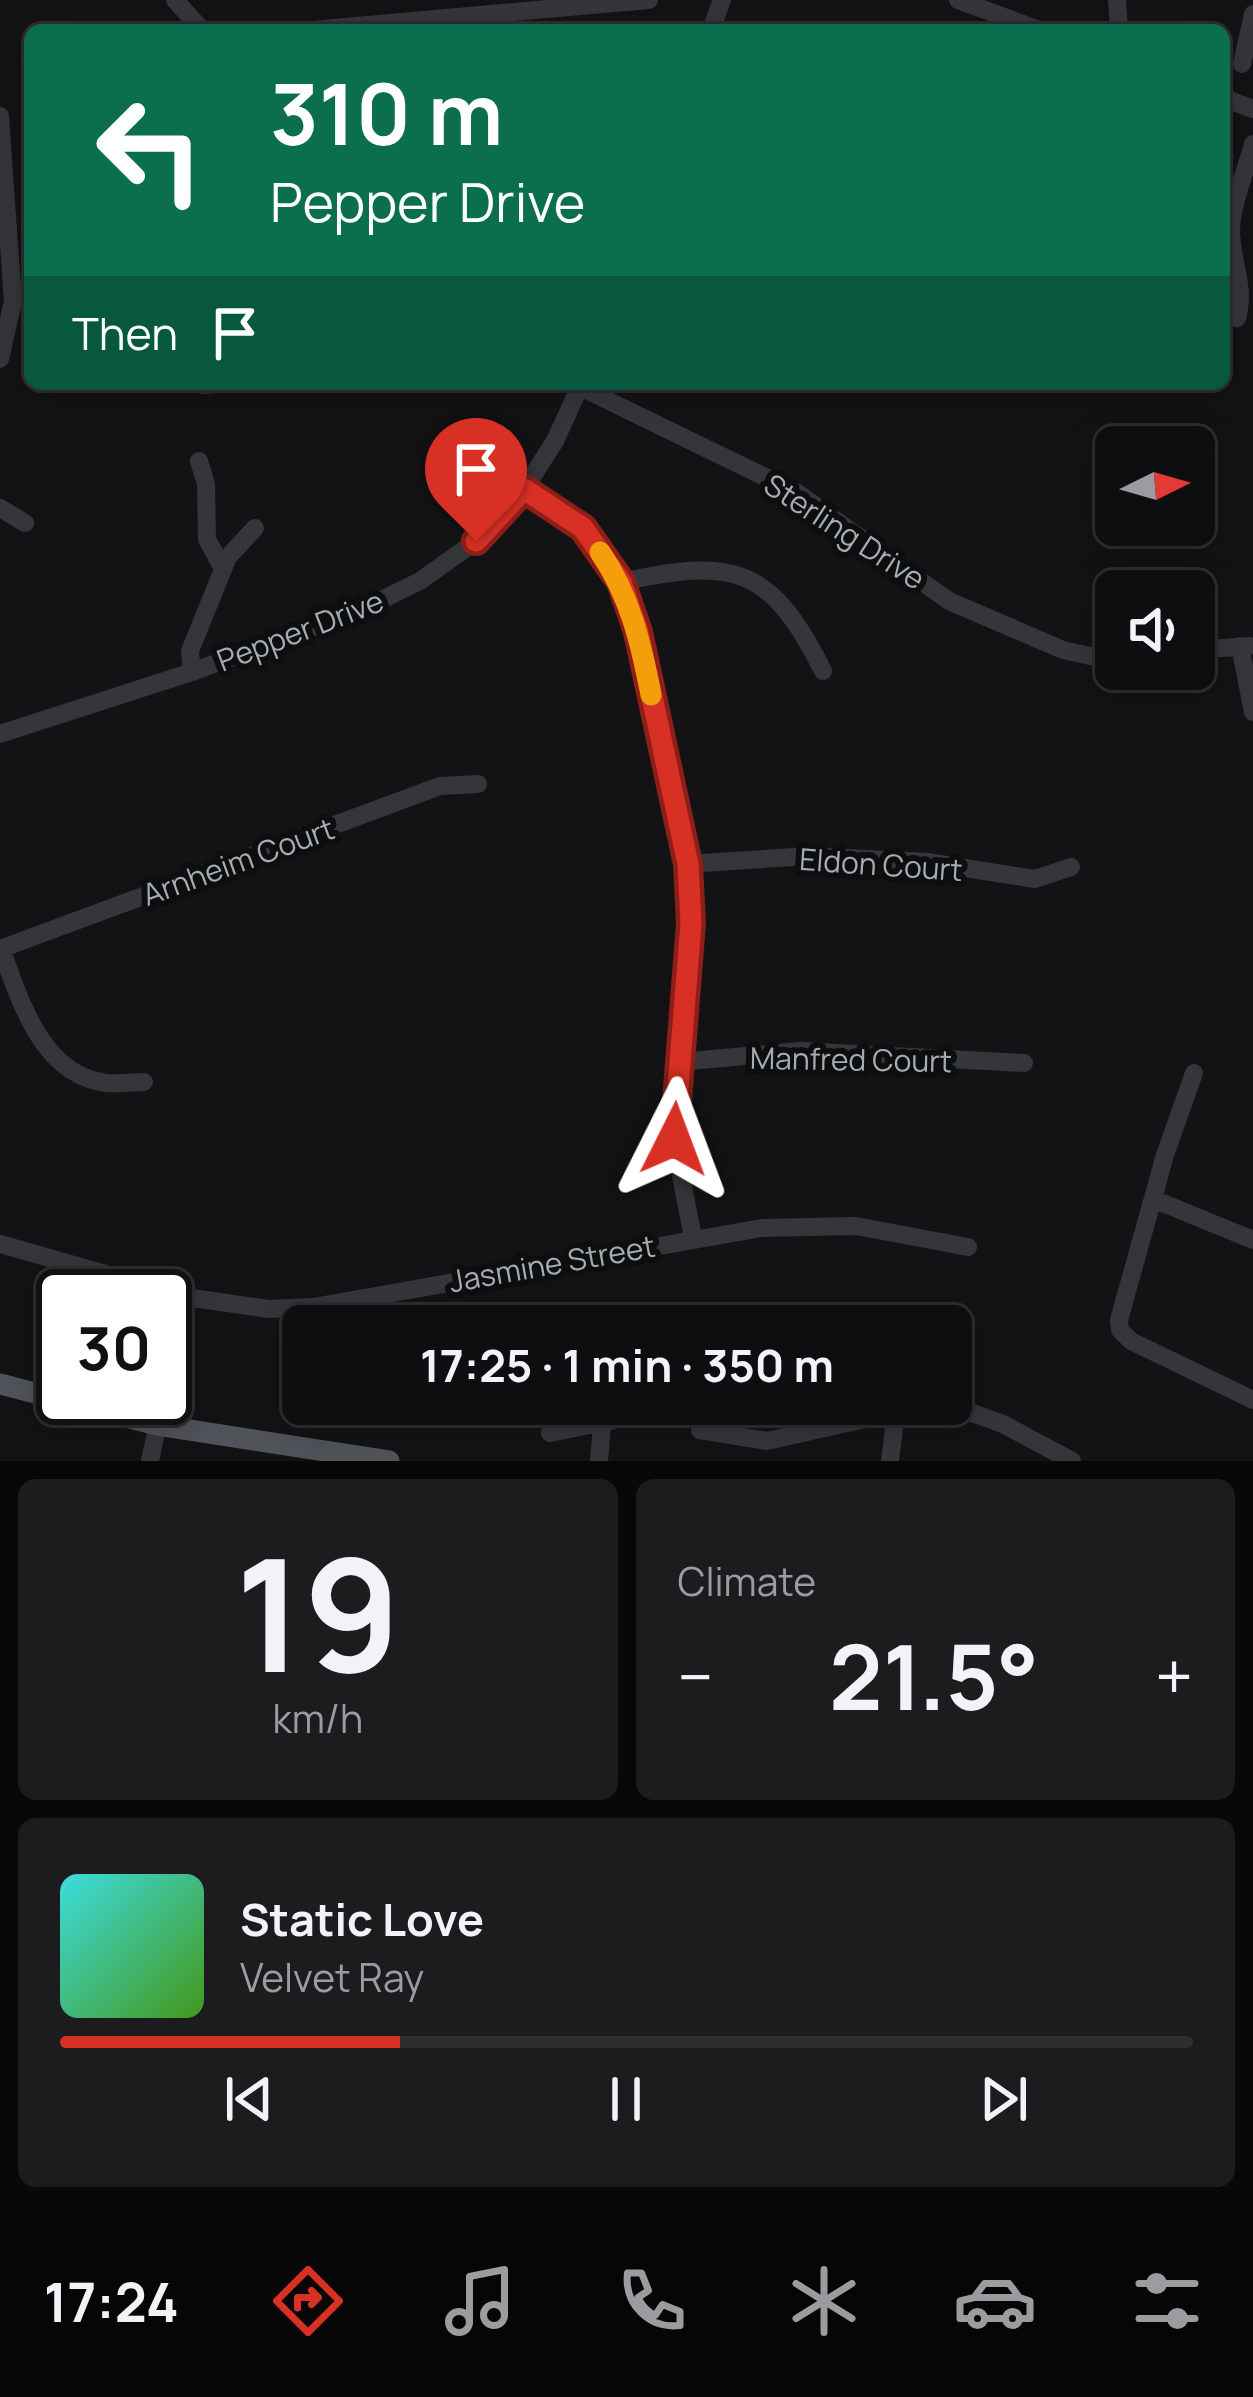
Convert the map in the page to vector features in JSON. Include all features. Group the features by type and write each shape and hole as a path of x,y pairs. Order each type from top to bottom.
{"main road":[{"path":"0,1384 36,1393"},
{"path":"157,1425 382,1460"}],"street":[{"path":"175,0 197,24"},
{"path":"383,24 649,0"},
{"path":"963,1 1001,24"},
{"path":"1242,64 1253,6"},
{"path":"0,116 14,301 0,359"},
{"path":"1237,318 1241,303 1232,225 1253,144"},
{"name":"Pepper Drive","path":"0,734 192,672 369,606 420,581 476,541 524,489 555,441 578,390"},
{"name":"Sterling Drive","path":"590,390 796,492 949,601 1063,650 1095,657"},
{"path":"199,461 206,484 207,539 223,569"},
{"path":"524,489 583,528 621,582 638,632 688,864 691,923 674,1139 693,1238"},
{"path":"0,508 25,524"},
{"path":"192,672 190,651 228,556 255,528"},
{"path":"621,582 676,570 716,568 744,578 778,600 800,625 823,671"},
{"path":"1215,648 1247,646 1253,712"},
{"name":"Arnheim Court","path":"1,949 440,786 478,784"},
{"name":"Eldon Court","path":"688,864 808,856 927,862 1035,879 1071,867"},
{"path":"1,949 29,1023 56,1057 102,1083 144,1082"},
{"name":"Manfred Court","path":"679,1062 800,1052 1024,1064"},
{"path":"1195,1073 1153,1198 1120,1330 1131,1341 1253,1400"},
{"path":"1153,1198 1253,1240"},
{"name":"Jasmine Street","path":"192,1298 268,1309 313,1307 762,1228 856,1226 968,1247"},
{"name":"Jasmine Street","path":"0,1244 88,1269"},
{"path":"972,1413 1004,1424 1072,1461"},
{"path":"150,1461 157,1425"},
{"path":"550,1433 602,1425 598,1461"},
{"path":"700,1430 767,1441 838,1425"},
{"path":"890,1461 894,1425"}],"slow traffic":[{"path":"600,552 621,582 638,632 651,695"}],"route":[{"path":"476,541 524,489 544,499 583,528 621,582 638,632 688,864 691,923 674,1139"}]}
